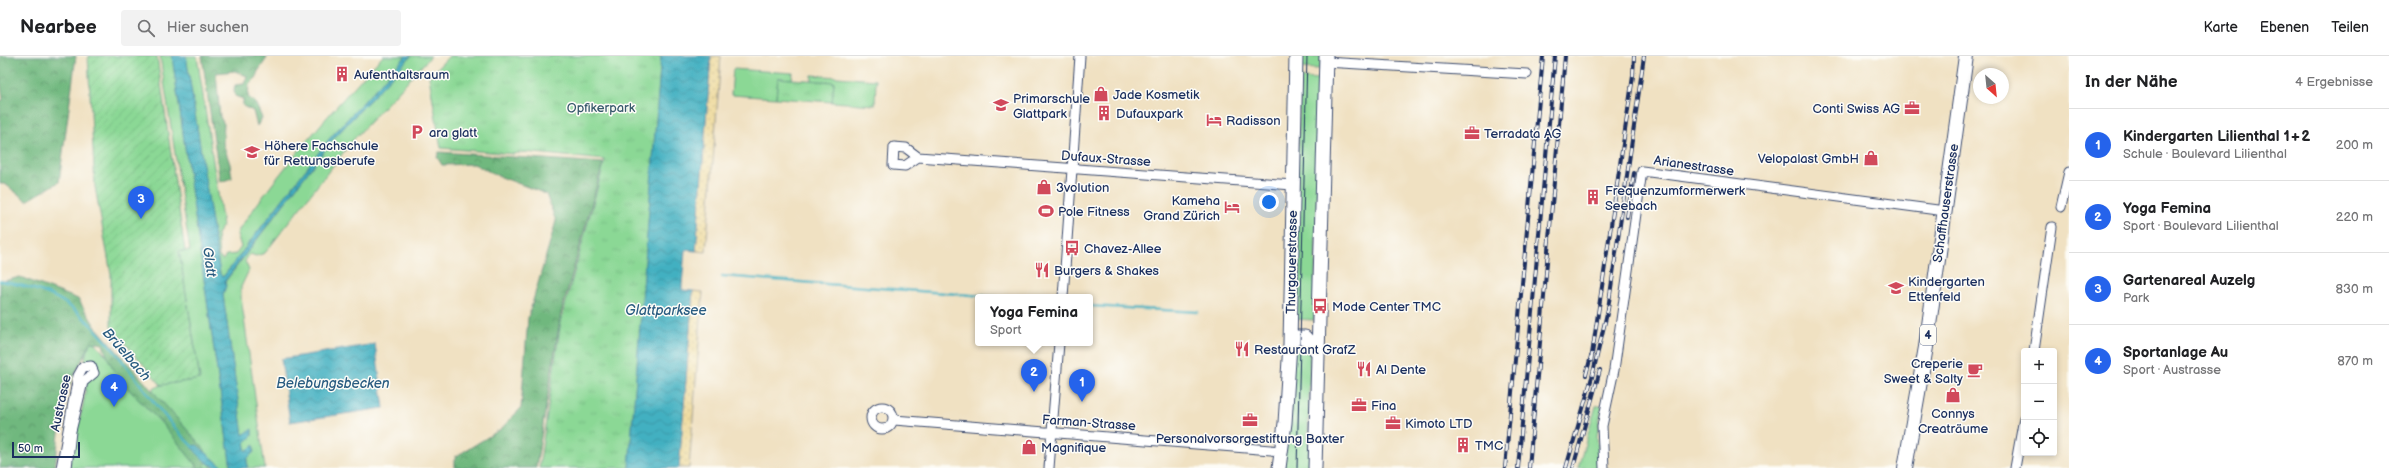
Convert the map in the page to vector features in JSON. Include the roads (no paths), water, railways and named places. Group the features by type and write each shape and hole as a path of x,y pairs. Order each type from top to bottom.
{"main road":[{"name":"Thurgauerstrasse","path":"1279,468 1282,451 1290,344 1296,56"},
{"name":"Schaffhauserstrasse","path":"1905,468 1926,347 1966,56"},
{"path":"1315,468 1325,59"},
{"path":"1290,344 1295,338 1302,336 1312,343 1318,353"}],"street":[{"path":"1063,294 1080,56"},
{"path":"1325,59 1527,74"},
{"name":"Dufaux-Strasse","path":"918,157 1293,185"},
{"name":"Arianestrasse","path":"1604,468 1602,426 1614,370 1642,171 1945,211"},
{"path":"2061,207 2069,172"},
{"path":"2034,348 2052,227"},
{"path":"1048,468 1059,346"},
{"name":"Austrasse","path":"61,468 78,376 83,367 91,366 94,373 83,382 71,431 67,468"},
{"name":"Farman-Strasse","path":"894,420 1282,451"},
{"path":"2016,468 2024,420"}],"water":[{"name":"Glatt","path":"172,56 186,56 220,274 223,277 330,138 406,56 411,56 333,139 225,281 226,286 223,295 243,435 252,429 252,436 244,443 246,451 254,445 254,452 247,459 247,468 231,468"},
{"name":"Glattparksee","path":"661,56 711,56 696,251 685,250 682,285 682,290 693,291 679,468 629,468"},
{"name":"Belebungsbecken","path":"375,344 384,408 290,422 281,359"},
{"path":"197,445 224,468 219,468 205,461 191,446"}],"waterway":[{"path":"722,276 975,295"},
{"name":"Brüelbach","path":"0,281 27,287 53,296 68,305 86,320 103,337 162,412 193,447"},
{"path":"1093,306 1198,312"}],"tram line":[{"path":"1297,468 1307,56"}],"railway":[{"path":"1505,468 1543,56"},
{"path":"1518,468 1555,56"},
{"path":"1529,468 1565,56"},
{"path":"1591,361 1633,76 1634,56"},
{"path":"1566,468 1592,377 1608,309 1644,56"},
{"path":"1627,217 1634,173"},
{"path":"1586,375 1591,356"},
{"path":"1573,468 1600,370"}],"place":[{"name":"Aufenthaltsraum","path":"342,74"},
{"name":"Jade Kosmetik","path":"1101,94"},
{"name":"Primarschule Glattpark","path":"1001,105"},
{"name":"Conti Swiss AG","path":"1912,108"},
{"name":"Dufauxpark","path":"1104,113"},
{"name":"Radisson","path":"1214,120"},
{"name":"ara glatt","path":"417,132"},
{"name":"Terradata AG","path":"1472,133"},
{"name":"Höhere Fachschule für Rettungsberufe","path":"252,152"},
{"name":"Velopalast GmbH","path":"1871,158"},
{"name":"3volution","path":"1044,187"},
{"name":"Frequenzumformerwerk Seebach","path":"1593,197"},
{"name":"Kameha Grand Zürich","path":"1232,207"},
{"name":"Pole Fitness","path":"1046,211"},
{"name":"Gartenareal Auzelg","path":"141,219"},
{"name":"Chavez-Allee","path":"1072,248"},
{"name":"Burgers & Shakes","path":"1042,270"},
{"name":"Kindergarten Ettenfeld","path":"1896,288"},
{"name":"Mode Center TMC","path":"1320,306"},
{"name":"Restaurant GrafZ","path":"1242,349"},
{"name":"Al Dente","path":"1364,369"},
{"name":"Creperie Sweet & Salty","path":"1975,370"},
{"name":"Yoga Femina","path":"1034,392"},
{"name":"Connys Creaträume","path":"1953,395"},
{"name":"Kindergarten Lilienthal 1+2","path":"1082,402"},
{"name":"Fina","path":"1359,405"},
{"name":"Sportanlage Au","path":"114,407"},
{"name":"Personalvorsorgestiftung Baxter","path":"1250,420"},
{"name":"Kimoto LTD","path":"1393,423"},
{"name":"TMC","path":"1463,445"},
{"name":"Magnifique","path":"1029,447"}],"park label":[{"name":"Opfikerpark","path":"601,107"}]}
